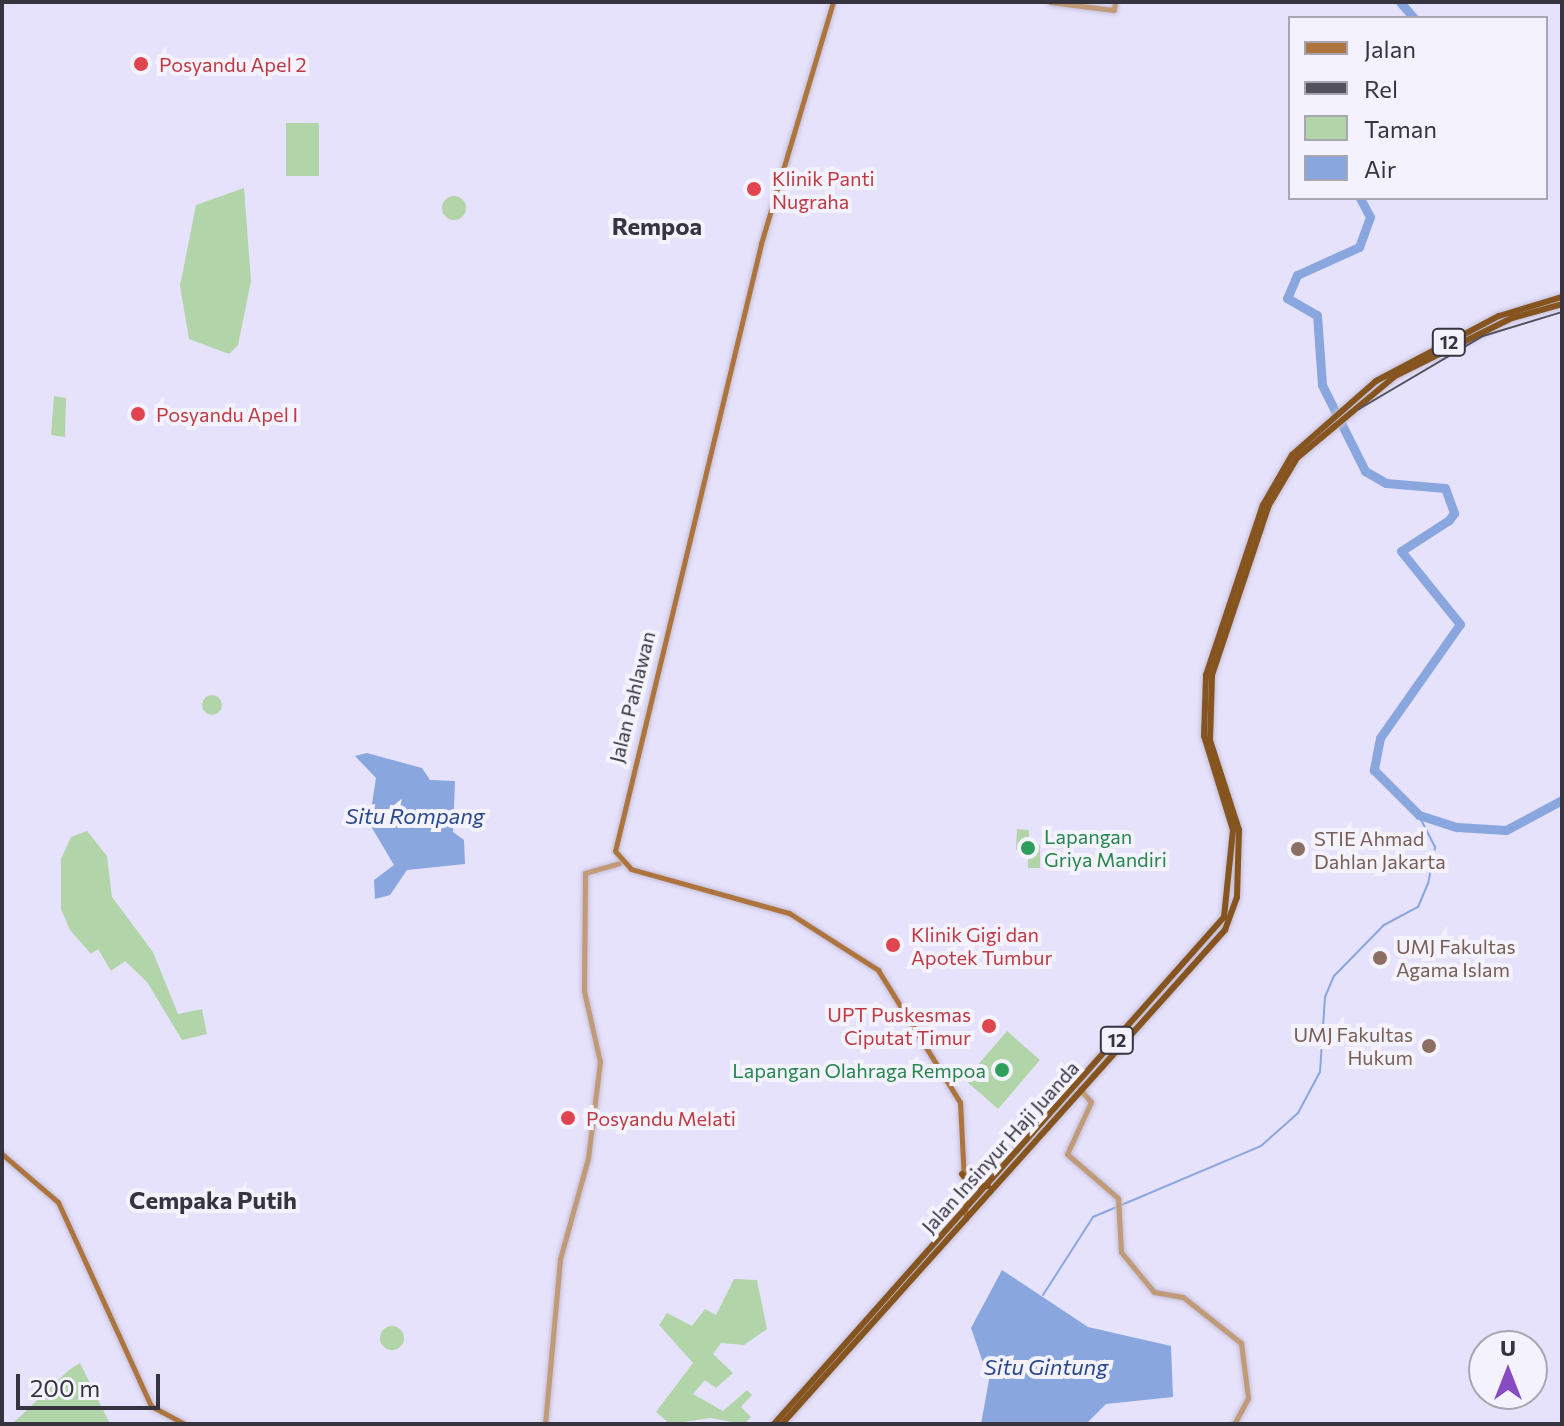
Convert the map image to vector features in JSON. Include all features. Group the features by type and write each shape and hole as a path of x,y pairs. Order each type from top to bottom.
{"highway":[{"name":"Jalan Insinyur Haji Juanda","path":"1345,407 1499,316 1562,297"},
{"name":"Jalan Insinyur Haji Juanda","path":"774,1424 1080,1089 1230,919 1239,830 1210,740 1212,675 1269,505 1297,458 1345,407 1409,369 1551,306 1562,304"},
{"name":"Jalan Insinyur Haji Juanda","path":"782,1424 1224,917 1233,830 1204,736 1206,672 1263,505 1326,424"},
{"path":"962,1174 972,1186 988,1186"}],"main road":[{"name":"Jalan Pahlawan","path":"619,863 619,819 679,567 761,244 833,2"},
{"path":"619,863 772,906 874,965 956,1091 964,1120 964,1215"},
{"path":"2,1154 58,1202 151,1406 185,1424"}],"street":[{"path":"1050,2 1114,10 1115,2"},
{"path":"545,1424 560,1259 588,1158 600,1062 584,991 585,873 619,863"},
{"path":"1080,1089 1091,1102 1067,1154 1119,1203 1118,1246 1150,1287 1183,1297 1241,1343 1248,1401 1234,1424"}],"green space":[{"path":"286,123 319,123 319,176 286,176"},
{"path":"244,188 251,281 238,345 229,354 189,339 180,286 196,205"},
{"path":"454,196 465,203 466,208 459,219 454,220 443,213 442,208 449,197"},
{"path":"54,396 66,398 65,437 51,435"},
{"path":"208,695 216,695 222,705 216,715 208,715 202,709 202,701"},
{"name":"Lapangan Griya Mandiri","path":"1017,829 1029,830 1029,845 1040,845 1040,868 1028,868 1028,851 1016,850"},
{"path":"87,831 107,856 112,897 153,952 178,1014 202,1009 207,1034 182,1040 147,982 125,961 111,971 98,949 91,954 70,930 61,909 61,859 71,837"},
{"name":"Lapangan Olahraga Rempoa","path":"1007,1031 1040,1060 998,1109 965,1080"},
{"path":"734,1279 757,1280 767,1329 744,1345 721,1343 713,1354 733,1373 716,1388 705,1380 693,1394 723,1411 747,1390 752,1395 741,1407 751,1417 744,1424 710,1418 670,1424 656,1412 693,1363 659,1325 667,1313 692,1326 705,1309 716,1315"},
{"path":"392,1326 401,1329 404,1338 401,1347 392,1350 383,1347 380,1338 383,1329"},
{"path":"80,1363 110,1424 12,1424 69,1370"}],"water":[{"name":"Situ Rompang","path":"367,753 422,768 430,780 455,781 453,832 464,840 465,864 407,870 390,895 375,899 374,880 394,865 369,823 376,778 355,756"},
{"name":"Situ Gintung","path":"1002,1270 1088,1327 1171,1346 1173,1397 1106,1404 1086,1424 981,1424 989,1380 971,1328"}],"waterway":[{"path":"1400,2 1412,16"},
{"path":"1361,200 1370,217 1359,247 1297,275 1287,298 1317,315 1322,385 1365,471 1386,483 1445,488 1454,513 1449,520 1401,551 1460,624 1380,738 1374,770 1419,815 1457,827 1506,830 1562,800"},
{"path":"1043,1295 1093,1217 1261,1146 1298,1113 1320,1072 1325,997 1334,976 1384,925 1418,907 1428,884 1435,847 1419,815"}],"railway":[{"path":"1359,409 1483,336 1562,312"}],"place":[{"name":"Posyandu Apel 2","path":"141,64"},
{"name":"Klinik Panti Nugraha","path":"754,189"},
{"name":"Posyandu Apel I","path":"138,414"},
{"name":"Lapangan Griya Mandiri","path":"1028,848"},
{"name":"STIE Ahmad Dahlan Jakarta","path":"1298,849"},
{"name":"Klinik Gigi dan Apotek Tumbur","path":"893,945"},
{"name":"UMJ Fakultas Agama Islam","path":"1380,958"},
{"name":"UPT Puskesmas Ciputat Timur","path":"989,1026"},
{"name":"UMJ Fakultas Hukum","path":"1429,1046"},
{"name":"Lapangan Olahraga Rempoa","path":"1002,1070"},
{"name":"Posyandu Melati","path":"568,1118"}],"district":[{"name":"Rempoa","path":"657,226"},
{"name":"Cempaka Putih","path":"213,1200"}]}
